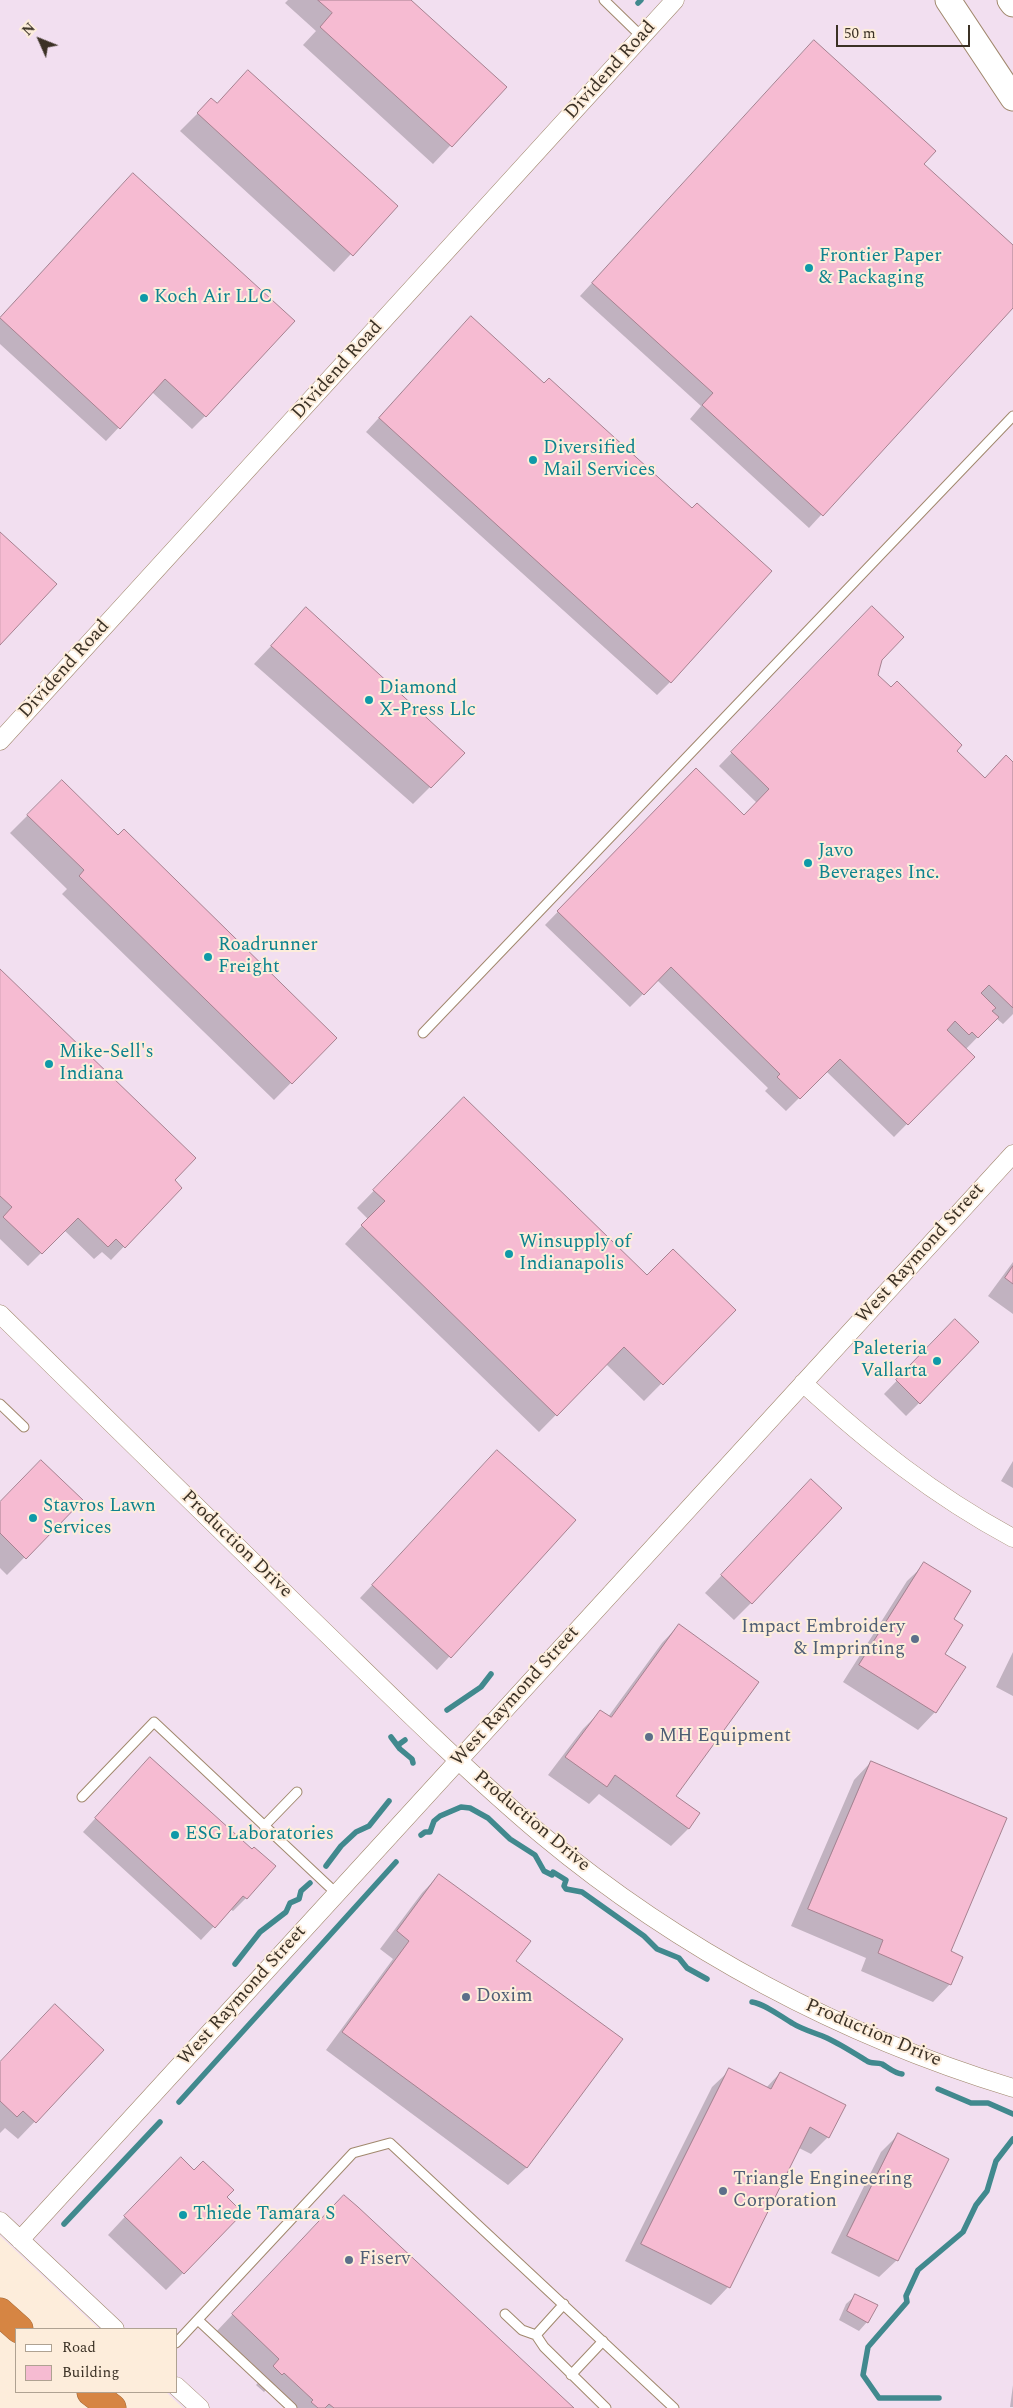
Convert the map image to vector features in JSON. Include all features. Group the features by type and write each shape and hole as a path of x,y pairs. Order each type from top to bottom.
{"highway":[{"path":"0,2312 17,2328"},
{"path":"82,2393 97,2408"},
{"path":"92,2393 112,2408"}],"street":[{"name":"Dividend Road","path":"0,741 676,0"},
{"path":"948,0 1013,98"},
{"path":"1010,0 1013,4"},
{"name":"West Raymond Street","path":"20,2240 1013,1154"},
{"name":"Production Drive","path":"0,1314 458,1761 546,1838 665,1926 721,1961 793,2000 846,2025 918,2054 1013,2088"},
{"path":"803,1383 900,1467 966,1511 1013,1538"},
{"path":"0,2221 114,2328"},
{"path":"178,2388 200,2408"}],"lane":[{"path":"604,0 642,37"},
{"path":"423,1033 1013,416"},
{"path":"0,1404 24,1427"},
{"path":"82,1797 154,1722 337,1894"},
{"path":"264,1826 297,1792"},
{"path":"178,2341 354,2153 390,2143 674,2408"},
{"path":"536,2335 564,2304"},
{"path":"505,2314 522,2330 536,2335 544,2347 606,2408"},
{"path":"198,2320 292,2408"},
{"path":"571,2375 603,2341"}],"shaded area":[{"path":"0,0 1013,0 1013,2408 183,2408 167,2393 178,2393 178,2328 98,2328 0,2236"}],"building":[{"path":"318,0 411,0 507,87 452,147 320,27 332,13"},
{"name":"Frontier Paper & Packaging","path":"814,40 936,151 924,164 1013,245 1013,308 823,516 702,405 713,393 592,283"},
{"path":"248,70 398,206 353,256 197,113 211,98 217,103"},
{"name":"Koch Air LLC","path":"133,173 295,321 206,417 165,379 120,429 0,318"},
{"name":"Diversified Mail Services","path":"471,316 544,383 549,378 692,508 697,503 772,571 671,683 379,418"},
{"path":"0,532 57,584 0,645"},
{"name":"Javo Beverages Inc.","path":"872,606 904,637 882,660 878,675 891,687 897,681 962,745 957,751 985,778 1006,755 1013,762 1013,1008 989,985 981,993 996,1008 992,1011 999,1017 978,1038 972,1032 969,1035 955,1021 947,1030 975,1057 908,1125 840,1059 800,1099 777,1077 780,1074 671,967 644,995 557,911 696,768 744,815 769,789 731,752"},
{"name":"Diamond X-Press Llc","path":"306,607 465,753 431,788 271,646"},
{"name":"Roadrunner Freight","path":"62,780 118,835 124,829 337,1038 292,1084 79,876 84,870 27,815"},
{"name":"Mike-Sell's Indiana","path":"0,969 196,1158 175,1180 182,1188 125,1248 116,1239 108,1247 78,1218 42,1254 3,1217 12,1207 0,1196"},
{"name":"Winsupply of Indianapolis","path":"464,1097 647,1275 673,1249 736,1310 663,1385 624,1347 557,1416 361,1225 385,1201 373,1190"},
{"path":"1013,1266 1013,1284 1005,1278"},
{"name":"Paleteria Vallarta","path":"955,1319 979,1342 920,1404 896,1380"},
{"path":"497,1450 576,1520 451,1658 372,1585"},
{"name":"Stavros Lawn Services","path":"41,1460 83,1500 26,1559 0,1533 0,1502"},
{"path":"811,1479 842,1508 752,1604 721,1575"},
{"name":"Impact Embroidery & Imprinting","path":"924,1562 971,1591 954,1619 963,1625 945,1654 966,1667 936,1713 859,1665"},
{"name":"MH Equipment","path":"679,1624 759,1682 676,1796 700,1813 689,1829 615,1775 607,1787 565,1757 600,1710 611,1717"},
{"name":"ESG Laboratories","path":"150,1757 252,1849 254,1847 276,1866 247,1899 243,1896 215,1928 95,1818"},
{"path":"871,1761 1007,1818 951,1951 963,1957 951,1985 878,1953 883,1940 808,1909"},
{"name":"Doxim","path":"439,1874 531,1941 516,1961 623,2039 527,2168 342,2032 409,1941 397,1931"},
{"path":"55,2004 104,2050 36,2123 23,2111 17,2117 0,2101 0,2062"},
{"name":"Triangle Engineering Corporation","path":"729,2068 771,2089 780,2072 846,2105 829,2138 810,2127 730,2288 641,2244"},
{"path":"898,2133 949,2159 898,2261 847,2236"},
{"name":"Thiede Tamara S","path":"181,2157 194,2170 203,2161 234,2190 227,2197 243,2213 184,2274 124,2216"},
{"name":"Fiserv","path":"344,2195 574,2408 334,2408 329,2404 325,2408 318,2408 311,2402 313,2400 284,2373 282,2375 273,2366 279,2359 232,2314"},
{"path":"855,2294 878,2305 868,2323 847,2311"}],"waterway":[{"path":"638,3 641,0"},
{"path":"447,1710 481,1687 491,1674"},
{"path":"391,1737 400,1749 412,1759 413,1763"},
{"path":"398,1745 405,1740"},
{"path":"326,1866 341,1846 356,1832 369,1826 389,1801"},
{"path":"421,1835 425,1832 430,1832 434,1821 440,1816 461,1807 470,1808 488,1818 510,1839 535,1855 544,1871 552,1875 553,1872 566,1880 564,1886 566,1889 582,1892 644,1936 657,1949 679,1958 687,1968 707,1979"},
{"path":"179,2102 396,1862"},
{"path":"235,1964 260,1932 286,1912 290,1903 299,1899 301,1891 310,1883"},
{"path":"752,2002 767,2008 801,2028 832,2040 869,2062 882,2064 902,2074"},
{"path":"938,2089 971,2103 988,2103 1013,2114"},
{"path":"64,2224 160,2122"},
{"path":"939,2398 879,2398 863,2375 868,2347 907,2302 906,2296 918,2270 963,2232 976,2205 987,2191 996,2161 1013,2139"}],"place":[{"name":"Frontier Paper & Packaging","path":"809,268"},
{"name":"Koch Air LLC","path":"144,298"},
{"name":"Diversified Mail Services","path":"533,460"},
{"name":"Diamond X-Press Llc","path":"369,700"},
{"name":"Javo Beverages Inc.","path":"808,863"},
{"name":"Roadrunner Freight","path":"208,957"},
{"name":"Mike-Sell's Indiana","path":"49,1064"},
{"name":"Winsupply of Indianapolis","path":"509,1254"},
{"name":"Paleteria Vallarta","path":"937,1361"},
{"name":"Stavros Lawn Services","path":"33,1518"},
{"name":"Impact Embroidery & Imprinting","path":"915,1639"},
{"name":"MH Equipment","path":"649,1737"},
{"name":"ESG Laboratories","path":"175,1835"},
{"name":"Doxim","path":"466,1997"},
{"name":"Triangle Engineering Corporation","path":"723,2191"},
{"name":"Thiede Tamara S","path":"183,2215"},
{"name":"Fiserv","path":"349,2260"}]}
